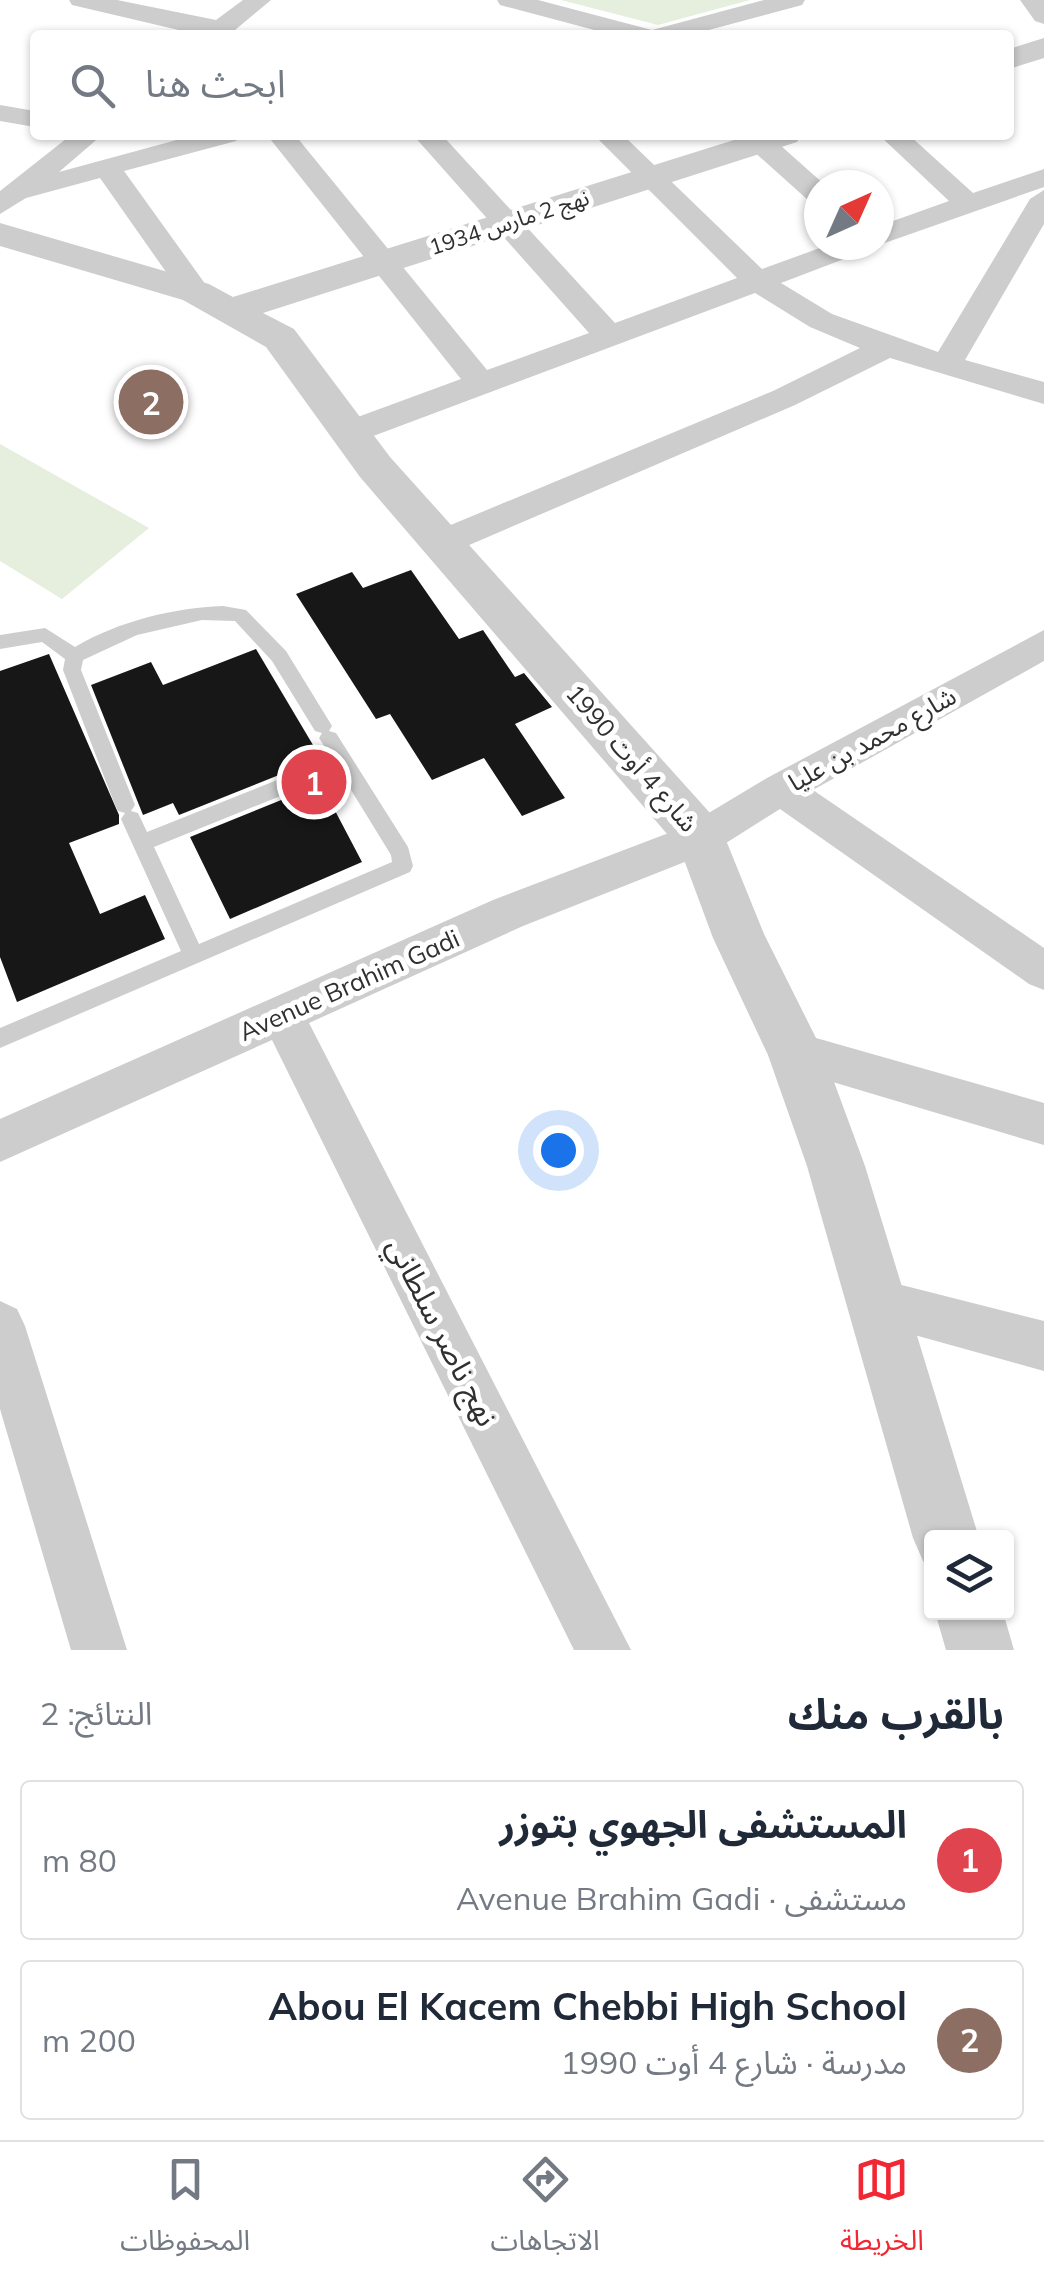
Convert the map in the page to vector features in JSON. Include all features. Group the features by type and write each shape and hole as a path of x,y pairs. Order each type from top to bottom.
{"street":[{"path":"81,0 208,30"},
{"path":"220,30 259,0"},
{"path":"510,0 623,30"},
{"path":"680,30 793,0"},
{"path":"1032,0 1044,16"},
{"path":"567,30 592,22"},
{"path":"0,113 30,119"},
{"path":"5,210 82,140"},
{"path":"5,210 109,170 209,140"},
{"path":"284,140 481,383"},
{"path":"431,140 609,336"},
{"path":"613,140 758,281 794,306 890,346 1044,393"},
{"name":"نهج 2 مارس 1934","path":"215,300 382,263 770,140"},
{"path":"774,140 804,176"},
{"path":"898,140 970,205"},
{"path":"109,170 215,300"},
{"path":"894,231 1044,177"},
{"path":"948,362 1044,198"},
{"name":"شارع 4 أوت 1990","path":"5,210 215,300 265,326 294,353 348,433 441,543 701,838 740,938 795,1052 836,1166 944,1530"},
{"path":"348,433 815,260"},
{"path":"441,543 784,398 890,346"},
{"name":"شارع محمد بن عليا","path":"701,838 781,789 1042,648"},
{"path":"781,789 1044,971"},
{"name":"Avenue Brahim Gadi","path":"0,1140 508,913 701,838"},
{"name":"نهج ناصر سلطاني","path":"282,1015 603,1650"},
{"path":"795,1052 1044,1124"},
{"path":"874,1302 1044,1346"},
{"path":"0,1326 99,1650"},
{"path":"971,1620 980,1650"}],"lane":[{"path":"0,1038 403,866 401,853 279,656 240,615 205,612 102,640 75,656 72,670 128,812 193,954"},
{"path":"0,642 45,635 75,656"},
{"path":"142,843 343,762"}],"green space":[{"path":"561,0 750,0 658,25"},
{"path":"0,444 149,528 62,599 0,561"}],"building":[{"path":"411,570 459,639 483,630 515,677 524,673 552,707 515,724 565,798 522,816 484,758 432,780 390,714 376,719 296,594 352,572 363,588"},
{"path":"256,649 313,745 301,750 309,763 179,815 173,803 143,815 91,685 151,662 163,685"},
{"path":"49,654 119,815 119,824 69,843 100,914 145,895 165,939 17,1002 0,957 0,671"},
{"path":"321,784 362,862 230,919 190,837"}],"place":[{"name":"Abou El Kacem Chebbi High School","path":"151,402"},
{"name":"المستشفى الجهوي بتوزر","path":"314,782"}]}
